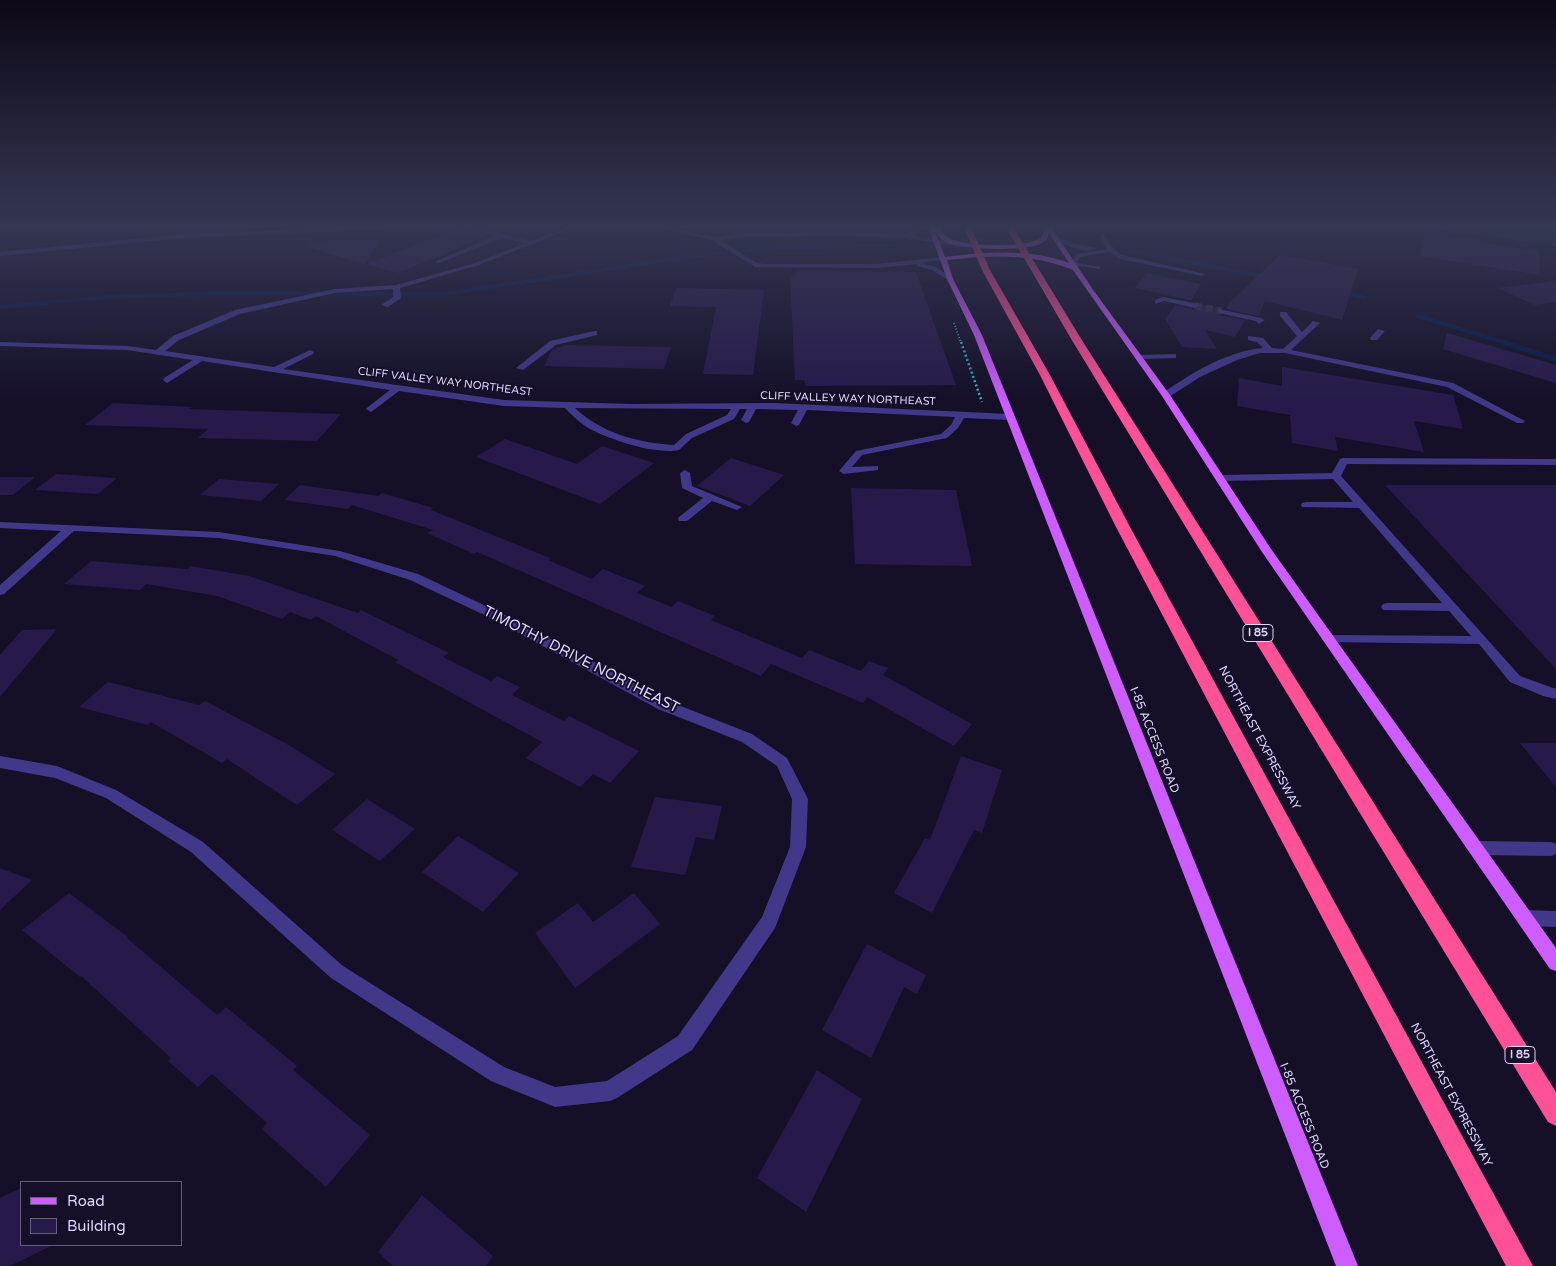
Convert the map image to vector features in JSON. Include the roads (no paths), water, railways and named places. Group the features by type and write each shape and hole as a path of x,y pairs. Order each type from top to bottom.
{"highway":[{"name":"NORTHEAST EXPRESSWAY","path":"995,286 1520,1266"},
{"name":"I 85","path":"1045,286 1556,1114"}],"main road":[{"name":"I-85 ACCESS ROAD","path":"954,286 976,330 1347,1266"},
{"path":"1088,286 1166,395 1266,550 1556,963"}],"street":[{"path":"158,352 176,338 238,312 335,291 399,286"},
{"path":"385,305 397,298 396,287"},
{"path":"1158,302 1163,299 1195,306"},
{"path":"1222,311 1261,320 1259,322"},
{"path":"1283,314 1302,337"},
{"path":"1285,351 1316,323"},
{"path":"1374,338 1381,331"},
{"path":"520,368 553,343 594,333"},
{"path":"1251,338 1260,340 1271,351"},
{"name":"CLIFF VALLEY WAY NORTHEAST","path":"0,344 127,348 504,403 568,406 804,407 1010,417"},
{"path":"1166,395 1178,385 1224,363 1259,350 1285,351 1450,385 1520,421"},
{"path":"275,370 306,352"},
{"path":"1138,357 1173,356"},
{"path":"167,380 201,358"},
{"path":"371,409 398,388"},
{"path":"568,406 586,422 600,430 626,433 663,444 671,444 692,430 723,416 737,406"},
{"path":"746,420 753,406"},
{"path":"796,422 804,407"},
{"path":"874,468 844,471 859,453 944,436 955,426 961,414"},
{"path":"590,437 600,430"},
{"path":"1336,476 1343,461 1556,462"},
{"path":"684,473 686,488 737,507"},
{"path":"1219,478 1336,476 1482,640 1514,679 1548,693 1556,694"},
{"path":"684,519 710,497"},
{"path":"1306,505 1362,505"},
{"name":"TIMOTHY DRIVE NORTHEAST","path":"0,525 219,535 336,553 414,577 499,617 663,705 747,738 782,762 800,799 798,847 769,922 685,1042 610,1091 554,1097 498,1074 337,972 197,847 119,799 57,772 0,762"},
{"path":"0,591 71,528"},
{"path":"1387,607 1453,607"},
{"path":"1328,639 1482,640"},
{"path":"1476,848 1550,849"},
{"path":"1525,918 1556,919"}],"waterway":[{"path":"0,307 109,297 229,293 444,294 496,286"},
{"path":"1342,292 1365,298"},
{"path":"1418,316 1506,343"},
{"path":"1502,342 1556,359"}],"tunnel":[{"path":"1195,306 1222,311"}]}
